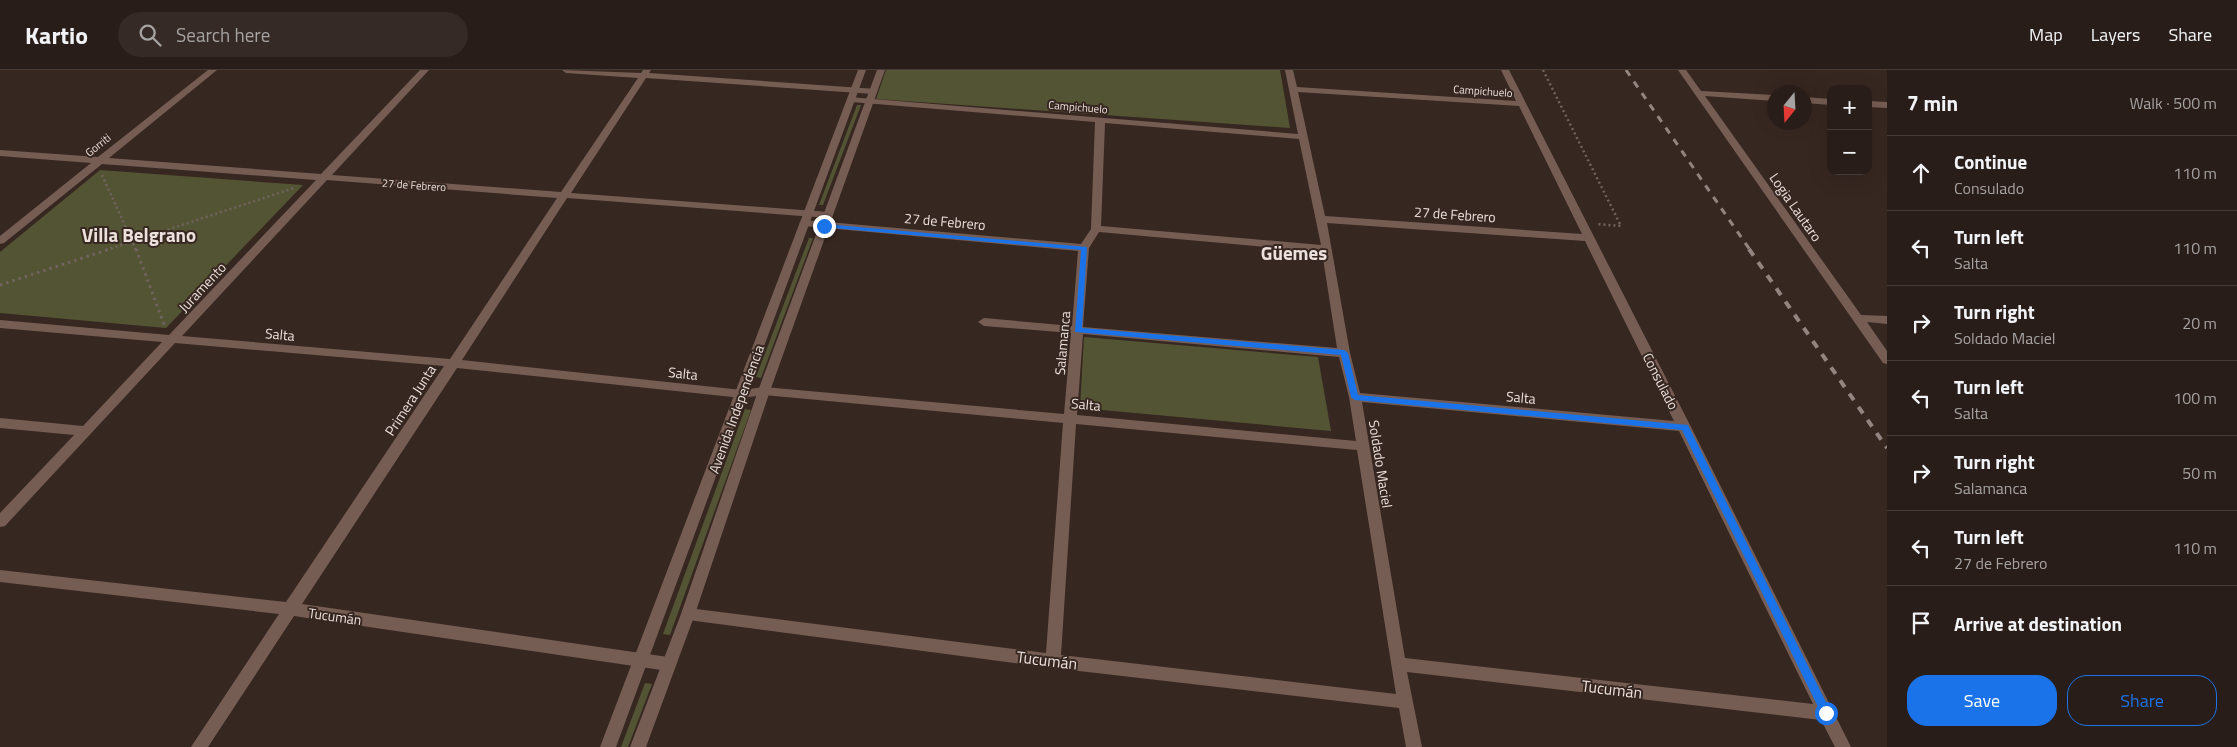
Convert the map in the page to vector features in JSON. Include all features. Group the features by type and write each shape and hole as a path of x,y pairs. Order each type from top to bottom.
{"street":[{"name":"Gorriti","path":"0,240 213,70"},
{"name":"Juramento","path":"0,522 425,70"},
{"name":"Campichuelo","path":"566,70 646,72 1100,121 1303,137"},
{"name":"Avenida Independencia","path":"608,747 862,70"},
{"name":"Avenida Independencia","path":"638,747 688,614 764,392 880,70"},
{"name":"Soldado Maciel","path":"1289,70 1327,248 1344,353 1355,397 1398,664 1414,747"},
{"name":"Consulado","path":"1505,70 1843,747"},
{"name":"Logia Lautaro","path":"1682,70 1887,360"},
{"name":"Primera Junta","path":"199,747 646,72"},
{"name":"Campichuelo","path":"1292,90 1522,104"},
{"path":"1698,93 1767,98"},
{"path":"1812,101 1827,102"},
{"path":"1872,104 1887,105"},
{"path":"1100,121 1096,229 1327,248"},
{"name":"27 de Febrero","path":"0,153 564,196 806,218 1084,248"},
{"name":"27 de Febrero","path":"1320,219 1588,238"},
{"name":"Salamanca","path":"1054,661 1070,418 1084,248 1096,229"},
{"path":"1856,318 1887,320"},
{"path":"984,322 1344,353"},
{"name":"Salta","path":"0,324 453,363 742,394 764,392 1070,418 1363,446"},
{"name":"Salta","path":"1355,397 1685,428"},
{"path":"0,423 87,431"},
{"name":"Tucumán","path":"0,576 290,610 668,664"},
{"name":"Tucumán","path":"688,614 1054,661 1406,702"},
{"name":"Tucumán","path":"1398,664 1826,713"}],"path":[{"path":"1543,70 1621,226 1581,223"},
{"path":"98,161 133,242 166,328 173,340"},
{"path":"0,285 323,178"}],"green space":[{"path":"886,70 1280,70 1290,128 876,99"},
{"path":"857,105 861,105 823,205 819,205"},
{"path":"100,170 303,185 166,328 0,313 0,252"},
{"path":"809,238 813,238 761,378 756,377"},
{"path":"1084,337 1318,357 1331,431 1080,408"},
{"path":"745,409 751,410 670,635 663,634"},
{"path":"645,683 652,684 628,747 621,747"}],"railway":[{"path":"1626,70 1750,250"},
{"path":"1749,249 1887,448"}],"district":[{"name":"Villa Belgrano","path":"139,234"},
{"name":"Güemes","path":"1294,252"}],"route":[{"path":"824,226 1084,248 1078,330 1344,353 1355,397 1685,428 1826,713"}]}
